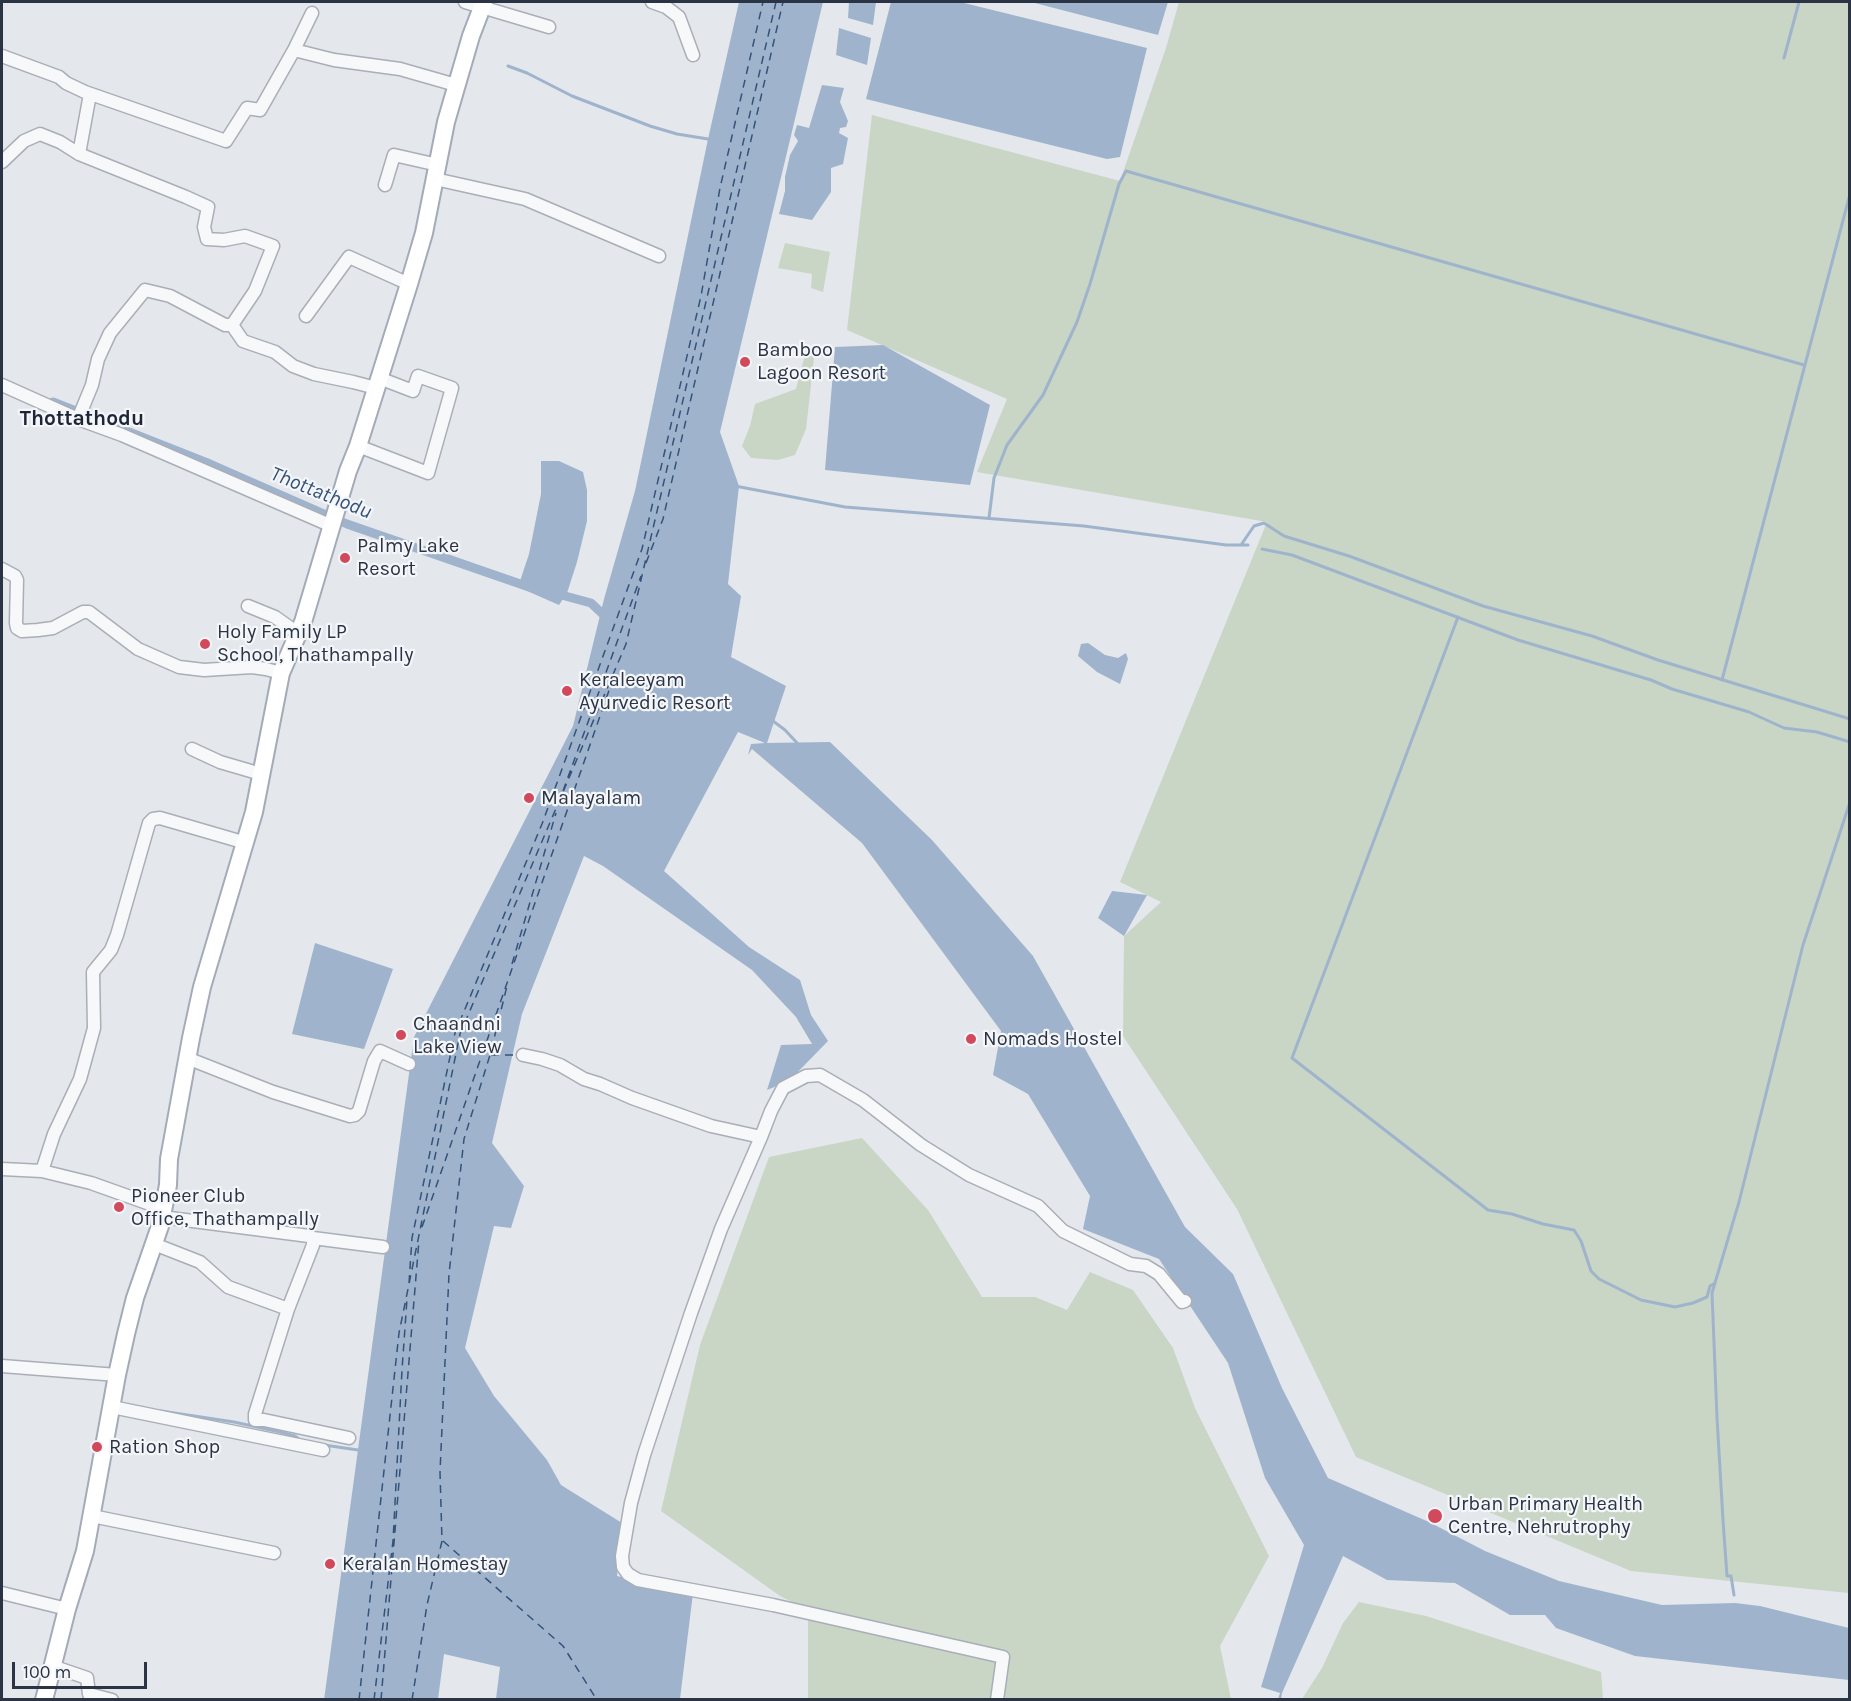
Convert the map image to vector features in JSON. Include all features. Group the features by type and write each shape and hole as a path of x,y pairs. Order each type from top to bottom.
{"main road":[{"path":"44,1700 85,1551 117,1375 135,1298 163,1213 187,1058 202,987 246,843 280,673 299,634 348,471 409,284 424,233 446,122 471,36 483,5"}],"street":[{"path":"465,2 483,5 549,27"},
{"path":"652,2 666,7 679,17 693,55"},
{"path":"2,56 59,77 66,83 90,94 226,141 247,108 260,110 312,13"},
{"path":"294,50 334,60 400,69 456,85"},
{"path":"79,154 90,94"},
{"path":"2,162 24,141 40,134 60,142 79,154 208,207 204,227 207,239 224,240 245,236 273,246 255,291 232,324 225,325 170,296 145,290 110,333 98,359 92,385 79,415"},
{"path":"385,185 394,155 437,172 525,199 659,256"},
{"path":"306,316 349,257 409,284"},
{"path":"232,324 243,341 275,352 294,366 314,374 352,382 378,383 413,392 418,376 452,388 428,473 358,446"},
{"path":"2,385 333,521"},
{"path":"2,569 15,576 17,580 16,622 17,628 22,631 53,628 83,612 89,612 138,649 179,667 204,670 252,667 280,673"},
{"path":"248,606 275,617 299,634"},
{"path":"192,749 220,762 261,774"},
{"path":"42,1171 54,1134 80,1079 94,1028 93,972 111,950 117,935 148,823 160,818 246,843"},
{"path":"187,1058 273,1092 350,1116 359,1111 374,1061 380,1051 409,1064"},
{"path":"523,1055 560,1065 584,1079 711,1126 761,1137"},
{"path":"998,1700 1003,1657 773,1605 638,1580 628,1575 623,1567 622,1556 631,1503 658,1409 721,1229 771,1111 783,1088 806,1076 819,1075 863,1100 921,1145 969,1175 1038,1206 1063,1231 1130,1264 1146,1266 1159,1274 1182,1302 1185,1301"},
{"path":"2,1169 42,1171 91,1183 163,1213 383,1247"},
{"path":"313,1238 313,1245 288,1309 255,1420 349,1438"},
{"path":"154,1245 200,1263 228,1287 288,1309"},
{"path":"2,1366 117,1375"},
{"path":"112,1407 323,1450"},
{"path":"92,1516 274,1553"},
{"path":"2,1593 67,1610"},
{"path":"52,1666 87,1678 89,1694 112,1700"}],"green space":[{"path":"1179,2 1849,2 1849,1593 1631,1571 1356,1457 1237,1209 1123,1036 1124,936 1161,902 1120,882 1267,522 977,472 1007,399 847,330 872,115 1120,181 1166,48"},
{"path":"785,243 830,252 823,292 811,288 812,274 778,268"},
{"path":"815,349 806,429 795,455 778,460 751,458 742,446 755,404 796,389 806,351"},
{"path":"862,1138 928,1210 982,1297 1035,1297 1067,1310 1090,1272 1133,1290 1173,1348 1195,1408 1269,1556 1220,1646 1231,1699 808,1699 808,1610 780,1596 661,1511 700,1345 769,1157"},
{"path":"1359,1602 1426,1616 1601,1672 1603,1699 1302,1699 1322,1668 1343,1623"}],"water":[{"path":"739,2 823,2 720,432 739,486 728,584 741,596 731,657 786,686 767,743 830,742 932,840 1033,956 1185,1227 1233,1274 1282,1388 1328,1478 1429,1522 1485,1551 1559,1581 1662,1605 1735,1603 1760,1606 1849,1628 1849,1680 1635,1656 1556,1628 1545,1615 1510,1615 1455,1583 1387,1580 1343,1556 1281,1699 1278,1699 1280,1693 1261,1687 1304,1545 1265,1478 1228,1363 1159,1259 1083,1229 1090,1196 1028,1094 993,1075 1001,1031 862,843 752,749 748,755 751,744 765,743 738,732 664,871 749,947 800,980 811,1015 828,1041 789,1081 767,1090 781,1045 812,1044 796,1017 752,970 603,866 584,856 522,1014 492,1143 524,1186 511,1228 494,1226 465,1348 494,1396 547,1460 561,1485 622,1523 617,1576 693,1593 680,1699 496,1699 500,1667 444,1654 438,1699 324,1700 414,1037 573,726 604,599 635,491 708,139"},
{"path":"849,2 876,2 873,25 848,18"},
{"path":"891,2 960,2 1147,48 1120,157 1107,159 866,99"},
{"path":"1031,2 1168,2 1158,35"},
{"path":"839,28 871,38 867,65 836,55"},
{"path":"822,85 844,88 840,102 848,121 846,127 840,128 839,133 848,138 843,164 831,168 831,192 812,220 779,214 790,155 798,141 794,135 797,125 809,128"},
{"path":"883,345 990,405 970,485 825,470 835,347"},
{"path":"541,461 559,461 583,472 587,490 587,521 567,593 559,605 518,587 529,554 541,494"},
{"path":"1088,643 1105,655 1118,658 1126,653 1128,659 1120,684 1097,672 1078,656 1081,644"},
{"path":"1112,891 1147,895 1124,936 1098,918"},
{"path":"315,943 393,969 364,1049 292,1034"}],"waterway":[{"path":"1784,58 1799,2"},
{"path":"508,66 572,96 650,126 677,134 708,139"},
{"path":"989,518 994,478 1007,445 1043,395 1077,322 1119,184 1126,171 1804,365"},
{"path":"1722,680 1850,194"},
{"name":"Thottathodu","path":"53,402 210,464 347,524 529,587"},
{"path":"735,486 845,507 1084,526 1226,545 1248,545"},
{"path":"1241,545 1254,526 1264,523 1284,536 1349,556 1483,606 1592,636 1658,660 1850,719"},
{"path":"1262,549 1292,555 1518,640 1749,712 1784,728 1817,732 1850,742"},
{"name":"Thottathodu","path":"554,593 591,603 608,619"},
{"path":"1458,617 1292,1058 1488,1210 1574,1230 1581,1241 1591,1271 1599,1279 1641,1300 1675,1307 1707,1297 1710,1286 1715,1283"},
{"path":"773,721 799,745"},
{"path":"1734,1595 1731,1576 1727,1576 1712,1293 1739,1202 1803,945 1850,802"},
{"path":"161,1411 234,1422 295,1436 300,1440"},
{"path":"324,1445 358,1450"}],"ferry route":[{"path":"409,1283 412,1238 455,1033 542,824 642,549 701,296 720,188 763,2"},
{"path":"359,1700 399,1333 460,1034 626,644 776,2"},
{"path":"646,563 663,519 783,2"},
{"path":"563,791 641,576"},
{"path":"422,1227 614,676"},
{"path":"512,964 556,813"},
{"path":"412,1700 427,1605 442,1541 440,1472 449,1274 464,1139 490,1055 507,986"},
{"path":"491,1055 519,1055"},
{"path":"381,1700 419,1240"},
{"path":"374,1700 393,1541 407,1299"},
{"path":"443,1541 563,1646 597,1700"}],"place":[{"name":"Bamboo Lagoon Resort","path":"745,362"},
{"name":"Palmy Lake Resort","path":"345,558"},
{"name":"Holy Family LP School, Thathampally","path":"205,644"},
{"name":"Keraleeyam Ayurvedic Resort","path":"567,691"},
{"name":"Malayalam","path":"529,798"},
{"name":"Chaandni Lake View","path":"401,1035"},
{"name":"Nomads Hostel","path":"971,1039"},
{"name":"Pioneer Club Office, Thathampally","path":"119,1207"},
{"name":"Ration Shop","path":"97,1447"},
{"name":"Urban Primary Health Centre, Nehrutrophy","path":"1435,1516"},
{"name":"Keralan Homestay","path":"330,1564"}],"district":[{"name":"Thottathodu","path":"82,419"}]}
